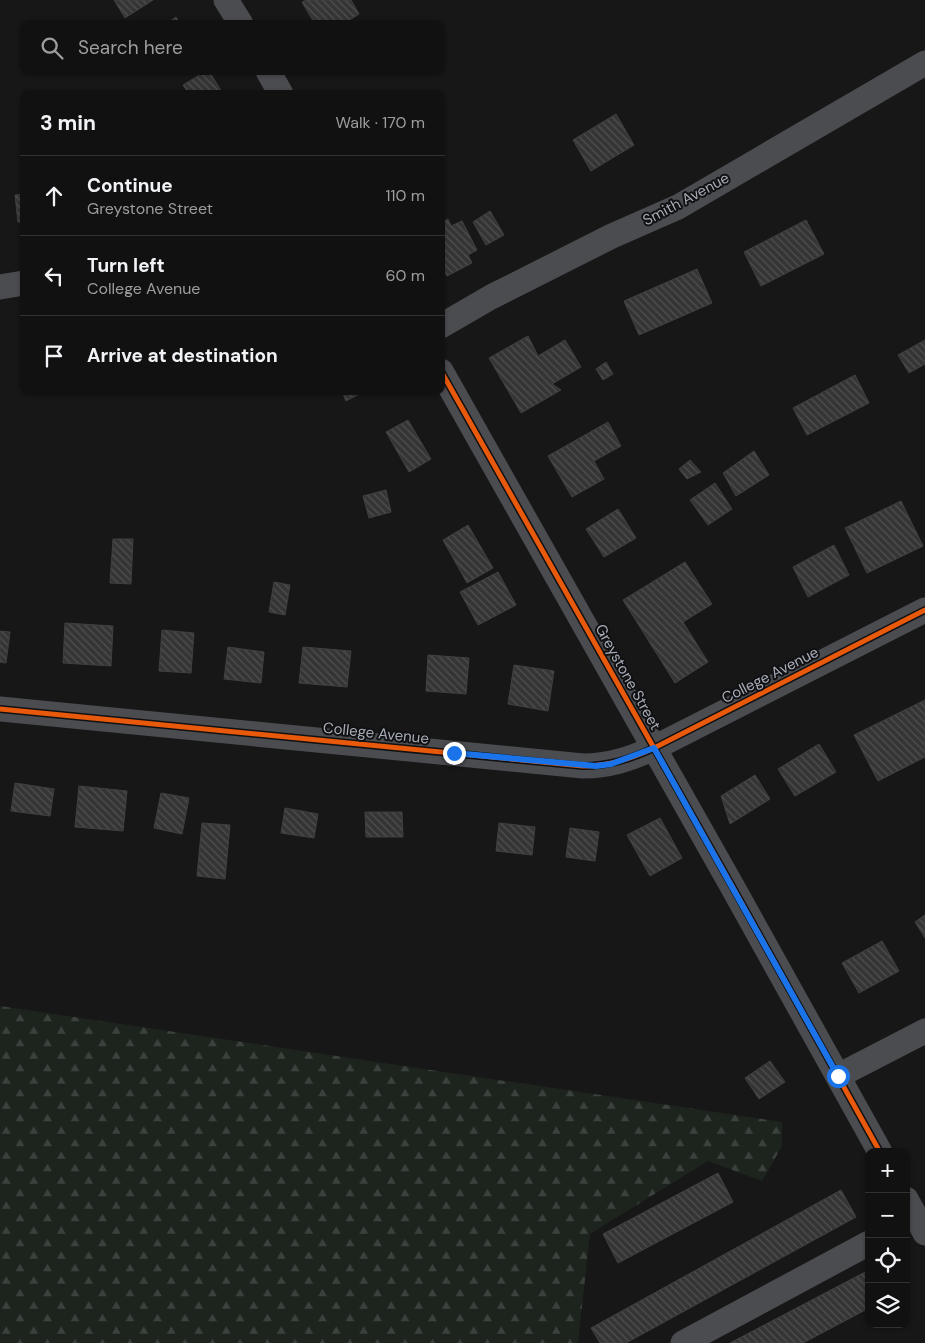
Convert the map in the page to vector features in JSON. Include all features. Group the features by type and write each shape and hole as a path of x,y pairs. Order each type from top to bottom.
{"street":[{"path":"226,0 238,20"},
{"name":"Smith Avenue","path":"445,324 491,297 612,236 678,207 925,63"},
{"path":"270,75 278,90"},
{"path":"0,287 20,284"},
{"name":"Greystone Street","path":"445,378 878,1148"},
{"name":"College Avenue","path":"0,708 583,766 611,764 654,748 925,610"},
{"path":"838,1076 925,1031"},
{"path":"682,1343 865,1245"}],"green space":[{"path":"0,1006 782,1122 782,1146 762,1181 708,1161 590,1234 578,1343 0,1343"}],"building":[{"path":"114,0 153,0 125,18"},
{"path":"306,0 351,0 359,14 349,20 313,20 302,2"},
{"path":"199,75 211,75 221,90 186,90 183,85"},
{"path":"616,114 634,145 591,171 573,140"},
{"path":"20,194 20,222 18,222 15,195"},
{"path":"490,211 504,235 486,245 473,222"},
{"path":"448,219 451,226 462,221 477,250 468,255 472,263 447,276 445,272 445,221"},
{"path":"806,220 824,254 761,286 744,252"},
{"path":"697,269 712,303 639,335 624,301"},
{"path":"528,336 538,356 565,340 581,367 552,384 561,390 521,413 489,358"},
{"path":"925,340 925,364 909,373 898,355"},
{"path":"606,362 613,374 603,380 596,369"},
{"path":"855,375 869,403 807,435 793,408"},
{"path":"344,395 357,395 346,401"},
{"path":"408,420 431,459 409,472 386,432"},
{"path":"608,422 621,446 594,461 604,479 572,497 548,456"},
{"path":"754,451 769,475 736,496 723,473"},
{"path":"690,460 701,472 687,479 679,469"},
{"path":"715,483 732,509 708,525 690,500"},
{"path":"386,490 391,512 369,518 363,496"},
{"path":"901,501 923,546 867,573 845,528"},
{"path":"618,509 636,538 604,557 586,529"},
{"path":"468,525 493,568 467,583 443,540"},
{"path":"113,539 133,539 131,584 110,583"},
{"path":"834,545 849,575 808,597 793,567"},
{"path":"685,562 712,604 683,622 708,662 675,683 623,600"},
{"path":"498,572 516,605 478,625 460,592"},
{"path":"274,582 290,585 285,615 269,612"},
{"path":"65,623 113,626 111,666 63,663"},
{"path":"162,630 194,633 191,673 159,671"},
{"path":"0,631 10,632 6,663 0,662"},
{"path":"228,647 264,652 261,683 224,679"},
{"path":"303,647 351,651 347,687 299,683"},
{"path":"428,655 469,658 466,694 426,691"},
{"path":"514,665 554,671 548,711 508,704"},
{"path":"925,700 925,757 878,781 854,735"},
{"path":"819,744 836,772 795,796 778,769"},
{"path":"755,775 770,799 730,824 721,796"},
{"path":"15,783 54,789 50,816 11,811"},
{"path":"79,786 127,791 123,831 75,827"},
{"path":"161,793 189,798 182,834 154,828"},
{"path":"285,808 318,814 314,838 281,833"},
{"path":"365,812 402,812 403,837 366,837"},
{"path":"660,818 682,858 650,876 627,835"},
{"path":"202,823 230,825 225,879 197,876"},
{"path":"499,823 535,827 532,855 496,851"},
{"path":"570,828 599,832 595,861 566,857"},
{"path":"925,915 925,938 915,922"},
{"path":"882,941 899,971 859,993 842,963"},
{"path":"770,1061 785,1082 759,1099 745,1078"},
{"path":"718,1173 733,1202 618,1263 603,1234"},
{"path":"841,1190 856,1217 626,1343 600,1343 591,1328"},
{"path":"865,1272 865,1310 803,1343 730,1343"}],"cycle path":[{"path":"445,378 878,1148"},
{"path":"0,709 583,766 602,765 628,759 654,748 925,610"}],"route":[{"path":"454,753 583,766 603,766 636,756 654,748 838,1076"}]}
